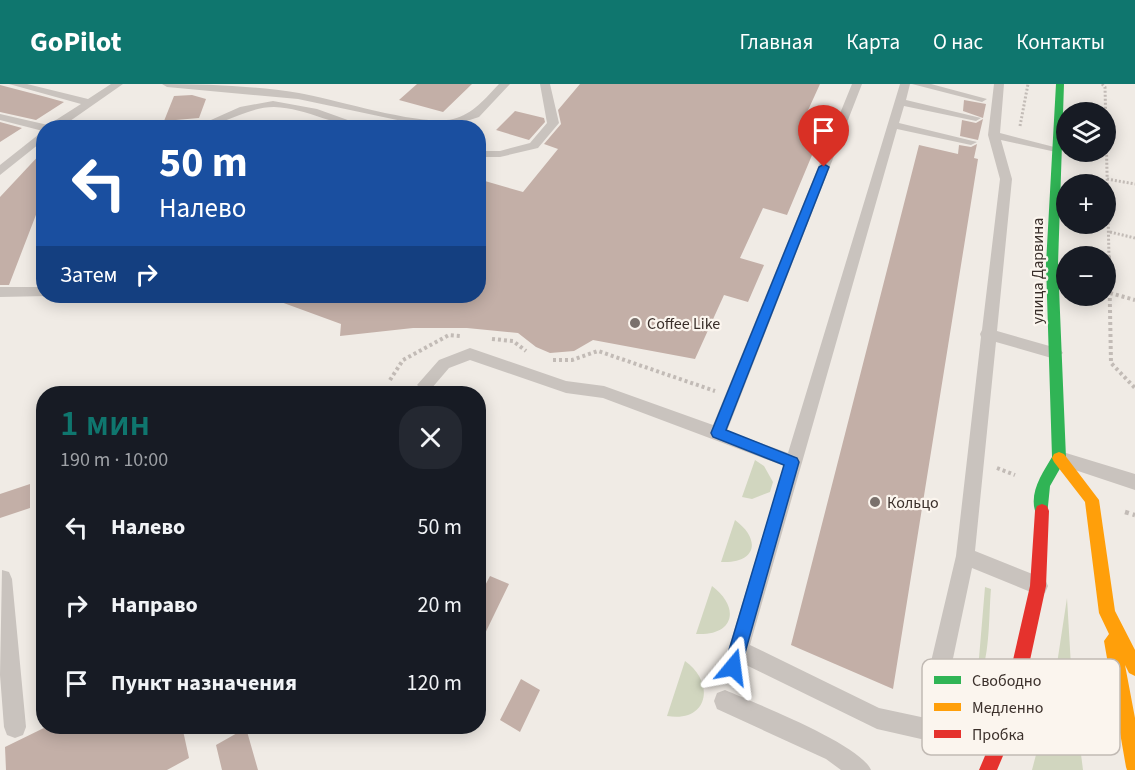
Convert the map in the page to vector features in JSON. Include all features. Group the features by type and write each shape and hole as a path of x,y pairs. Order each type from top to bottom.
{"main road":[{"name":"улица Дарвина","path":"1059,102 1060,84"},
{"name":"улица Дарвина","path":"1056,149 1052,264 1059,458"},
{"path":"1022,659 1038,586 1043,485 1059,458 1092,500 1115,659"},
{"path":"1107,613 1135,667"},
{"path":"1120,684 1135,767"},
{"path":"988,770 995,755"}],"lane":[{"path":"14,84 87,102"},
{"path":"63,120 87,102 118,84"},
{"path":"167,84 298,96 412,120"},
{"path":"460,120 475,115 505,84"},
{"path":"486,154 500,154 534,146 553,123 545,84"},
{"path":"718,433 857,84"},
{"path":"905,84 735,658 877,718 922,728"},
{"path":"917,84 982,99"},
{"path":"942,659 964,556 1006,179 994,135 999,84"},
{"path":"900,102 976,118"},
{"path":"216,120 239,110 262,105 286,105 338,120"},
{"path":"0,117 36,126"},
{"path":"893,125 971,142"},
{"path":"994,135 1056,149"},
{"path":"0,171 36,141"},
{"path":"0,292 36,292"},
{"path":"987,334 1054,353"},
{"path":"425,385 444,364 470,354 566,387 604,392 792,462"},
{"path":"1059,458 1135,482"},
{"path":"964,556 1038,586"},
{"path":"0,580 2,579 15,727"},
{"path":"725,701 834,752 860,770"}],"path":[{"path":"1102,84 1105,87 1107,174"},
{"path":"1116,181 1135,184"},
{"path":"1116,233 1135,238"},
{"path":"1116,295 1135,300"},
{"path":"1110,306 1111,363 1135,388"},
{"path":"390,380 403,360 449,335 470,337"},
{"path":"481,338 513,341 532,355"},
{"path":"542,358 572,360 598,351 732,397"}],"green space":[{"path":"755,460 764,466 773,482 770,492 752,499 742,497"},
{"path":"735,520 749,535 752,543 751,549 742,559 721,562"},
{"path":"712,586 727,603 730,611 729,619 719,630 696,634"},
{"path":"985,587 991,589 987,651 986,659 979,658"},
{"path":"1067,598 1071,659 1058,659"},
{"path":"685,661 695,670 701,680 704,690 703,699 699,707 691,713 681,717 667,716"},
{"path":"1036,755 1081,755 1083,770 1032,770"}],"building":[{"path":"417,84 472,84 443,112 399,100"},
{"path":"580,84 820,84 799,130 820,136 787,215 763,208 740,258 764,265 748,302 724,295 695,359 593,340 574,351 550,353 536,347 518,333 467,328 413,328 340,336 341,324 284,303 486,303 486,181 523,192 558,149 544,144 561,124 558,110"},
{"path":"0,85 64,102 36,120 0,112"},
{"path":"192,95 206,99 199,118 164,120 174,96"},
{"path":"964,100 986,104 983,118 963,111"},
{"path":"515,111 544,118 545,122 529,140 496,130"},
{"path":"983,119 978,140 960,136 962,120 976,123"},
{"path":"0,122 22,128 0,142"},
{"path":"977,144 974,158 978,159 893,689 791,645 919,145 958,154 959,145 971,147"},
{"path":"36,159 36,215 9,285 0,285 0,197"},
{"path":"30,484 30,508 0,518 0,494"},
{"path":"490,576 509,584 486,631 486,584"},
{"path":"521,679 540,690 520,732 500,720"},
{"path":"36,732 36,734 184,734 189,758 167,770 6,770 5,747"},
{"path":"235,734 248,734 258,770 222,770 216,745"}],"traffic: fast":[{"path":"1042,511 1043,485 1059,458 1052,264 1060,84"}],"traffic: slow":[{"path":"1059,458 1092,500 1107,613 1135,667"},
{"path":"1112,641 1115,659"},
{"path":"1120,685 1135,767"}],"traffic: jam":[{"path":"1022,659 1038,586 1042,511"},
{"path":"988,770 994,755"}],"place":[{"name":"Coffee Like","path":"635,323"},
{"name":"Кольцо","path":"875,502"}],"route":[{"path":"733,667 792,462 718,433 824,167"}]}
